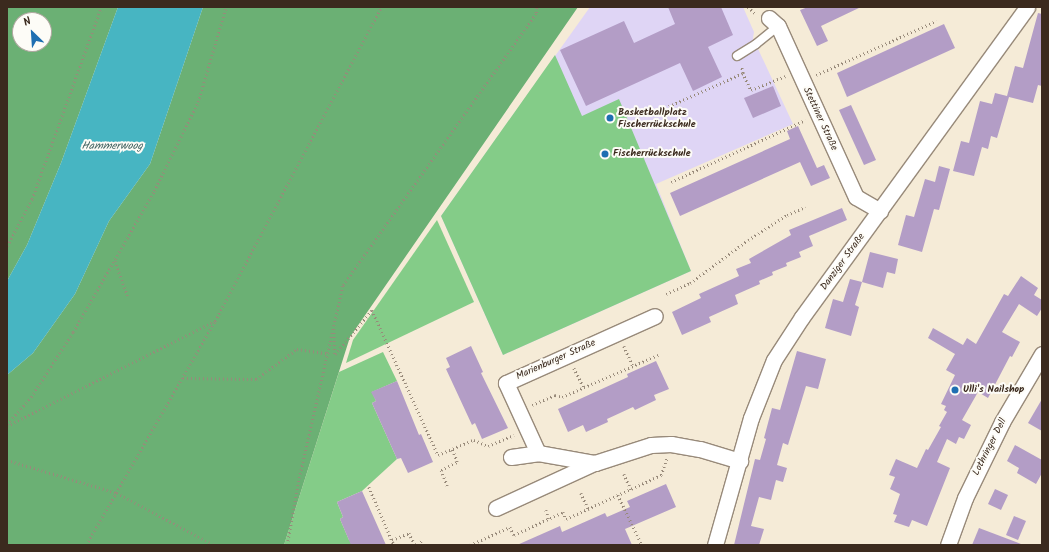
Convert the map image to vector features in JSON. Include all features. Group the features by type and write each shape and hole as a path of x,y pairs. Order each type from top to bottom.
{"street":[{"name":"Danziger Straße","path":"715,545 740,462 751,418 774,360 1027,7"},
{"name":"Stettiner Straße","path":"773,22 803,81 856,197 880,211"},
{"name":"Marienburger Straße","path":"538,453 506,383 655,316"},
{"name":"Lothringer Dell","path":"948,545 965,498 1002,422 1042,354"},
{"path":"496,508 595,463 651,445 671,444 700,449 740,462"},
{"path":"511,457 538,453 595,463"}],"lane":[{"path":"737,56 756,44 773,22"}],"path":[{"path":"7,246 32,199 101,7"},
{"path":"7,425 31,397 115,261 154,190 198,102 226,7"},
{"path":"86,545 215,321 381,7"},
{"path":"287,545 299,478 343,285 536,13 536,7"},
{"path":"803,81 936,21"},
{"path":"737,56 751,90 773,81"},
{"path":"626,114 654,113 743,73"},
{"path":"671,182 796,125"},
{"path":"666,294 690,283 748,240 787,215 805,207"},
{"path":"115,261 128,296"},
{"path":"334,326 335,354 372,310 438,455 474,440 488,446 527,429"},
{"path":"7,425 215,321"},
{"path":"618,332 633,366"},
{"path":"183,378 256,380 297,349 327,353"},
{"path":"568,355 584,388"},
{"path":"518,411 555,395 562,397 658,355"},
{"path":"470,545 510,527 514,535 563,512 566,518 662,475 671,444"},
{"path":"447,486 440,470 457,462 452,449"},
{"path":"7,460 117,493 214,545"},
{"path":"624,474 631,489"},
{"path":"369,487 394,545"},
{"path":"581,493 588,508"},
{"path":"618,495 642,545"},
{"path":"546,510 549,519"},
{"path":"392,540 409,533 415,545"},
{"path":"418,545 421,541"}],"shaded area":[{"name":"Fischerrückschule","path":"590,7 743,7 754,32 753,38 793,124 656,184 691,271 503,355 441,216"}],"green space":[{"path":"7,7 118,7 61,163 27,245 7,281"},
{"path":"203,7 578,7 350,337 284,545 7,545 7,375 33,353 75,294 109,221 150,164"},
{"name":"Fischerrückschule","path":"555,55 582,116 619,99 691,271 503,355 441,216"},
{"path":"437,220 474,302 346,363 353,340"},
{"path":"383,352 397,381 372,392 376,401 372,403 397,459 362,491 337,502 343,517 340,519 349,540 356,545 284,545 339,372"}],"water":[{"name":"Hammerwoog","path":"118,7 203,7 150,164 109,221 75,294 33,353 7,375 7,281 27,245 61,163"}],"building":[{"path":"668,7 721,7 733,35 708,47 722,77 693,91 680,63 586,106 560,50 624,21 634,43 675,24"},
{"path":"808,7 861,7 821,26 828,41 817,46 800,10"},
{"path":"1038,13 1042,14 1042,86 1038,85 1033,103 1009,97 997,138 991,136 988,149 982,147 974,176 953,171 961,141 969,143 980,101 992,104 995,93 1007,96 1015,66 1023,68"},
{"path":"944,24 955,48 847,97 837,73"},
{"path":"773,86 781,106 753,118 744,98"},
{"path":"851,105 876,160 864,165 839,110"},
{"path":"798,126 817,168 824,165 830,178 811,186 800,162 680,216 670,193 790,139 787,131"},
{"path":"939,166 950,169 939,210 934,209 922,252 898,245 906,215 914,217 925,179 935,182"},
{"path":"842,208 847,220 809,236 813,246 799,252 801,257 786,263 787,266 772,272 773,275 759,281 760,284 735,295 738,304 709,317 711,322 682,335 672,312 701,298 699,294 739,276 736,269 751,263 749,259 791,235 789,230"},
{"path":"870,252 898,259 895,274 887,272 883,288 862,282"},
{"path":"1021,276 1038,288 1034,295 1042,300 1042,308 1037,316 1019,304 1002,332 1020,342 1012,357 1010,356 988,398 978,392 962,420 971,425 964,439 959,437 956,444 947,439 937,462 950,468 927,526 912,520 909,527 894,522 897,515 893,514 900,494 890,489 895,477 889,475 896,459 917,468 926,449 928,450 941,427 939,426 947,412 944,410 946,406 941,404 955,375 946,370 955,354 928,338 933,328 963,345 967,338 976,344 1004,294 1008,296"},
{"path":"850,279 862,282 855,305 859,307 851,336 825,328 833,299 843,302"},
{"path":"471,346 483,372 481,373 508,428 482,439 475,423 472,425 446,369 450,367 446,358"},
{"path":"797,351 826,359 818,389 806,386 788,445 783,443 777,465 787,468 783,482 776,480 771,500 759,497 751,526 764,529 759,545 734,545 755,459 760,460 772,408 780,410"},
{"path":"656,361 669,389 654,395 656,400 635,410 633,407 607,419 608,422 586,432 583,425 568,432 558,409 628,377 627,374"},
{"path":"397,381 419,435 421,434 433,462 408,473 401,458 397,459 372,403 376,401 371,392"},
{"path":"1042,399 1042,431 1028,423"},
{"path":"1015,445 1042,460 1042,473 1036,484 1017,473 1019,468 1007,461"},
{"path":"666,484 676,507 625,529 632,545 517,545 560,526 562,532 605,513 607,517 630,507 627,501"},
{"path":"995,489 1008,495 1001,510 988,504"},
{"path":"362,491 386,545 351,545 340,519 343,517 337,502"},
{"path":"1014,516 1026,521 1018,540 1006,535"},
{"path":"979,528 1021,544 972,545"}],"place":[{"name":"Basketballplatz Fischerrückschule","path":"610,118"},
{"name":"Fischerrückschule","path":"605,154"},
{"name":"Ulli's Nailshop","path":"955,390"}]}
